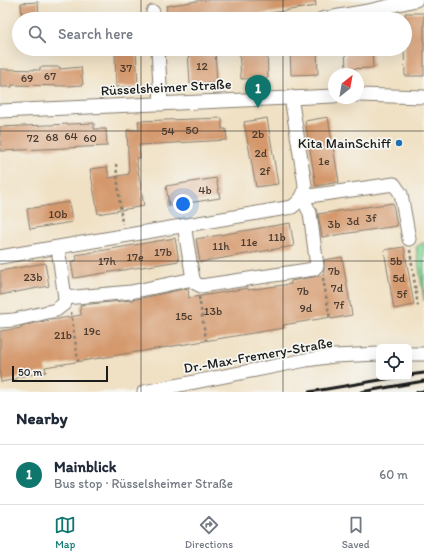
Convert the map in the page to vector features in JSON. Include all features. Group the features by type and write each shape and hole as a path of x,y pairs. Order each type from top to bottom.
{"street":[{"path":"362,12 416,0"},
{"path":"158,56 160,104"},
{"path":"364,95 420,97 424,110"},
{"name":"Rüsselsheimer Straße","path":"0,111 328,96"},
{"path":"0,257 292,207 302,198 305,192 305,186 291,97"},
{"path":"302,198 394,184 401,194 409,239"},
{"path":"0,322 56,310 65,300 314,269 317,266 310,213 302,198"},
{"path":"184,225 197,283"},
{"path":"58,248 65,300"},
{"name":"Dr.-Max-Fremery-Straße","path":"144,392 306,360 334,356 376,354"},
{"path":"412,354 424,354"}],"path":[{"path":"116,164 123,237"},
{"path":"409,239 418,307"},
{"path":"317,266 322,269 330,319"},
{"path":"197,283 206,340"},
{"path":"65,300 70,308 78,361"}],"green space":[{"path":"424,242 424,301 416,247"}],"building":[{"path":"203,0 315,0 316,6 276,12 167,12 166,6"},
{"path":"38,2 39,12 22,12 21,3"},
{"path":"412,13 424,13 424,76 405,76 404,56 412,56"},
{"path":"115,56 136,56 138,87 116,87"},
{"path":"188,56 215,56 217,83 190,84"},
{"path":"239,56 267,56 268,78 241,79"},
{"path":"290,56 317,56 318,74 291,75"},
{"path":"345,56 372,56 373,68 346,68"},
{"path":"40,67 60,67 60,69 81,67 83,85 12,85 12,87 0,87 0,69 40,70"},
{"path":"328,117 339,182 316,186 305,121"},
{"path":"222,118 222,129 226,129 227,140 139,145 140,158 136,158 144,206 98,214 90,169 107,167 109,178 129,174 127,130 139,130 138,121"},
{"path":"267,118 278,184 256,187 244,122"},
{"path":"94,123 94,129 106,129 107,146 0,151 0,127"},
{"path":"216,178 220,198 169,206 166,186"},
{"path":"69,202 72,222 30,229 27,209"},
{"path":"393,203 397,226 322,237 318,214"},
{"path":"290,223 294,246 200,262 196,239"},
{"path":"175,238 179,261 74,278 71,262 77,260 76,255"},
{"path":"404,247 414,305 394,309 384,250"},
{"path":"342,257 352,315 283,325 284,328 45,367 46,372 17,377 17,379 1,382 0,331 22,328 21,326 81,315 80,305 133,300 188,288 189,298 248,288 248,290 291,284 291,281 324,275 324,260"},
{"path":"45,263 49,286 0,295 0,271"}],"railway":[{"path":"412,375 424,373"},
{"path":"309,392 380,380"},
{"path":"361,392 424,381"},
{"path":"417,392 424,391"}],"place":[{"name":"Mainblick","path":"258,108"},
{"name":"Kita MainSchiff","path":"399,143"}]}
